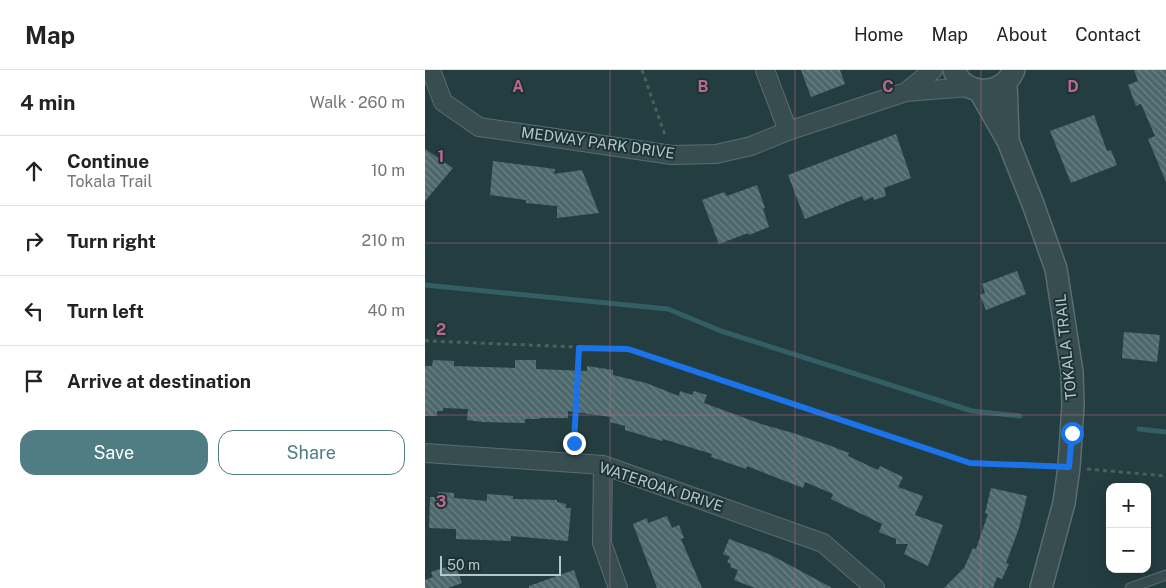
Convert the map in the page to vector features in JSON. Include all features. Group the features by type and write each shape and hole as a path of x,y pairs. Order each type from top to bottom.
{"street":[{"name":"MEDWAY PARK DRIVE","path":"431,70 443,102 479,127 672,155 716,154 751,146 788,131 906,92 974,89"},
{"path":"765,70 788,131"},
{"name":"MEDWAY PARK DRIVE","path":"906,92 933,70"},
{"name":"TOKALA TRAIL","path":"954,70 961,81 974,89 1008,140 1033,204 1053,262 1061,293 1072,372 1073,405 1069,467 1064,503 1044,586"},
{"path":"974,89 989,91 998,88 1010,76"},
{"name":"TOKALA TRAIL","path":"1008,140 1010,76"},
{"name":"WATEROAK DRIVE","path":"425,453 603,465 823,543 875,588"},
{"path":"603,465 601,543 618,588"}],"lane":[{"path":"1130,588 1166,575"}],"path":[{"path":"642,70 672,155"},
{"path":"425,340 628,349 970,463 1069,467 1166,476"},
{"path":"573,464 579,348"}],"building":[{"path":"801,70 840,70 845,84 811,97"},
{"path":"1134,70 1166,70 1166,182 1148,139 1155,136 1141,104 1136,106 1128,85 1138,81"},
{"path":"1094,115 1107,151 1111,150 1117,165 1071,183 1050,131"},
{"path":"896,134 911,178 884,188 886,196 874,200 873,197 864,201 862,196 805,219 788,175"},
{"path":"425,149 453,168 425,201"},
{"path":"493,161 555,169 554,174 582,170 599,213 557,218 557,206 526,203 526,200 490,195"},
{"path":"757,185 769,227 719,244 702,200 724,192 727,196"},
{"path":"1017,271 1026,294 986,310 980,295 985,293 982,284"},
{"path":"1124,332 1160,335 1157,362 1122,358"},
{"path":"433,360 454,361 454,366 515,368 515,360 536,360 536,369 587,371 587,366 613,370 613,375 646,383 679,396 680,391 692,395 694,391 707,395 704,403 849,453 848,456 878,470 880,466 903,477 898,487 923,496 915,515 943,525 928,566 904,554 908,544 896,544 896,539 879,532 882,524 831,499 833,494 805,482 803,488 747,466 746,469 711,457 712,454 625,430 625,426 610,422 611,417 568,411 568,418 525,419 525,423 483,422 467,420 468,409 443,408 443,411 437,411 437,416 425,416 425,366 432,366"},
{"path":"991,488 1027,496 1019,528 1006,563 1009,564 1002,579 997,577 993,588 944,588 964,568 973,548 976,549 988,514 985,513"},
{"path":"438,492 454,493 454,498 487,501 487,494 513,496 513,499 557,500 557,502 566,504 566,508 571,508 568,541 511,536 511,541 456,539 456,529 429,528 430,497 438,497"},
{"path":"667,516 672,528 679,525 684,538 681,539 702,588 657,588 633,524 647,518 648,523"},
{"path":"729,539 771,555 832,588 755,588 734,580 738,570 730,567 731,564 727,562 730,557 723,554"},
{"path":"455,564 462,583 448,588 425,588 425,580 433,577 431,572"},
{"path":"574,570 580,588 529,588 529,586"}],"waterway":[{"path":"425,285 668,309 721,331 972,411 1020,416"},
{"path":"1139,429 1166,432"}],"route":[{"path":"574,443 579,348 628,349 970,463 1069,467 1072,433"}]}
